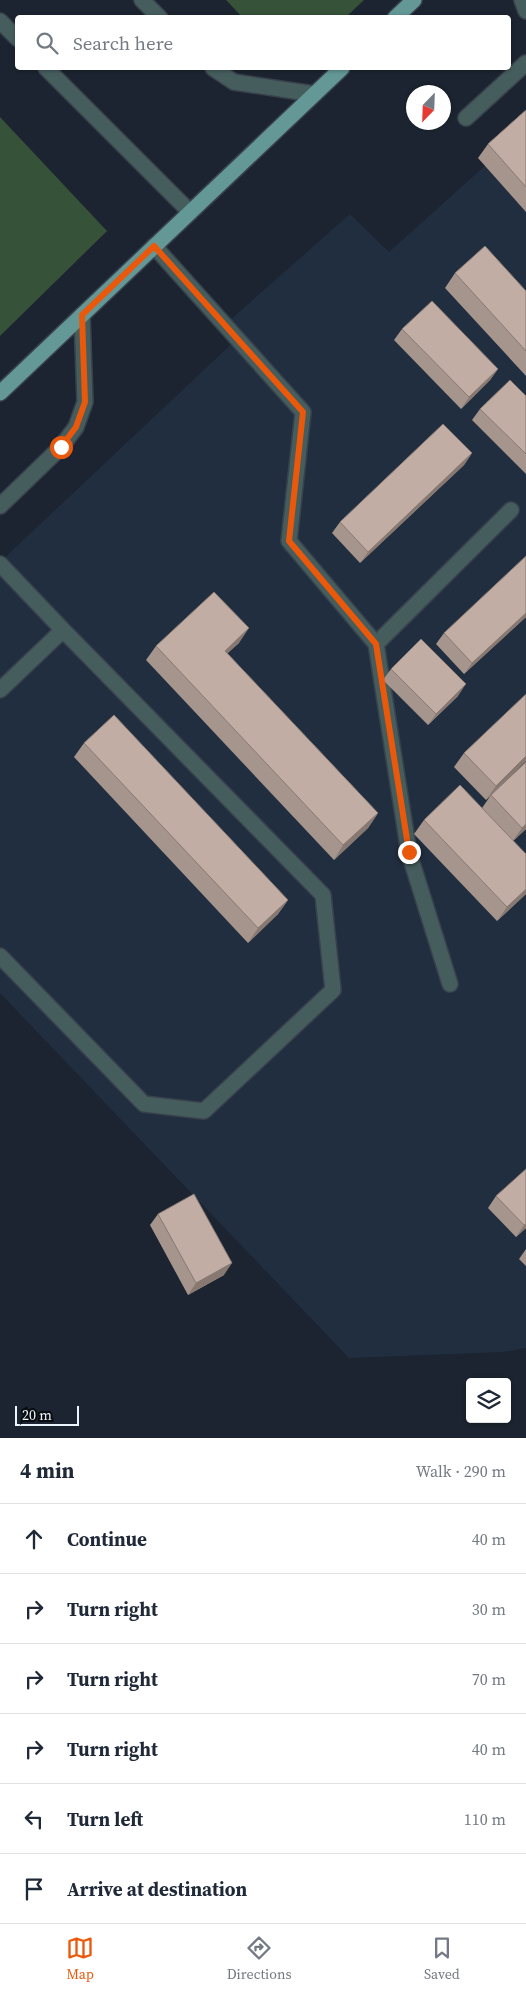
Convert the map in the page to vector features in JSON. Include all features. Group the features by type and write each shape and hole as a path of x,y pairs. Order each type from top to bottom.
{"main road":[{"path":"398,15 414,0"},
{"path":"0,393 340,70"}],"lane":[{"path":"142,0 157,15"},
{"path":"522,0 526,11"},
{"path":"0,21 15,36"},
{"path":"466,118 526,63"},
{"path":"48,70 190,212"},
{"path":"217,70 234,82 314,94"},
{"path":"154,246 303,412 289,541 376,644 409,852 450,984"},
{"path":"0,506 61,447 76,427 85,402 82,315"},
{"path":"376,644 511,510"},
{"path":"0,564 323,896 333,990 204,1111 144,1104 0,956"},
{"path":"0,690 63,630"}],"shaded area":[{"path":"526,129 526,1348 503,1352 349,1358 0,993 0,562 242,334 230,320 350,214 389,252"}],"green space":[{"path":"226,0 364,0 348,15 240,15"},
{"path":"0,117 107,231 0,336"}],"building":[{"path":"526,110 526,187 488,144"},
{"path":"485,246 526,291 526,351 455,273"},
{"path":"432,301 498,369 469,397 402,329"},
{"path":"510,380 526,396 526,454 480,409"},
{"path":"443,424 472,453 368,552 340,522"},
{"path":"526,556 526,613 472,663 444,633"},
{"path":"214,592 249,628 225,651 378,813 343,845 156,646"},
{"path":"421,639 466,684 436,714 391,669"},
{"path":"526,694 526,756 496,786 464,753"},
{"path":"114,715 288,900 258,928 84,743"},
{"path":"526,762 526,824 522,828 491,795"},
{"path":"460,785 526,854 526,889 507,907 424,820"},
{"path":"526,1169 526,1224 524,1225 496,1196"},
{"path":"194,1194 232,1263 196,1283 158,1214"}],"route":[{"path":"61,447 76,427 85,402 82,315 154,246 303,412 289,541 376,644 409,852"}]}
